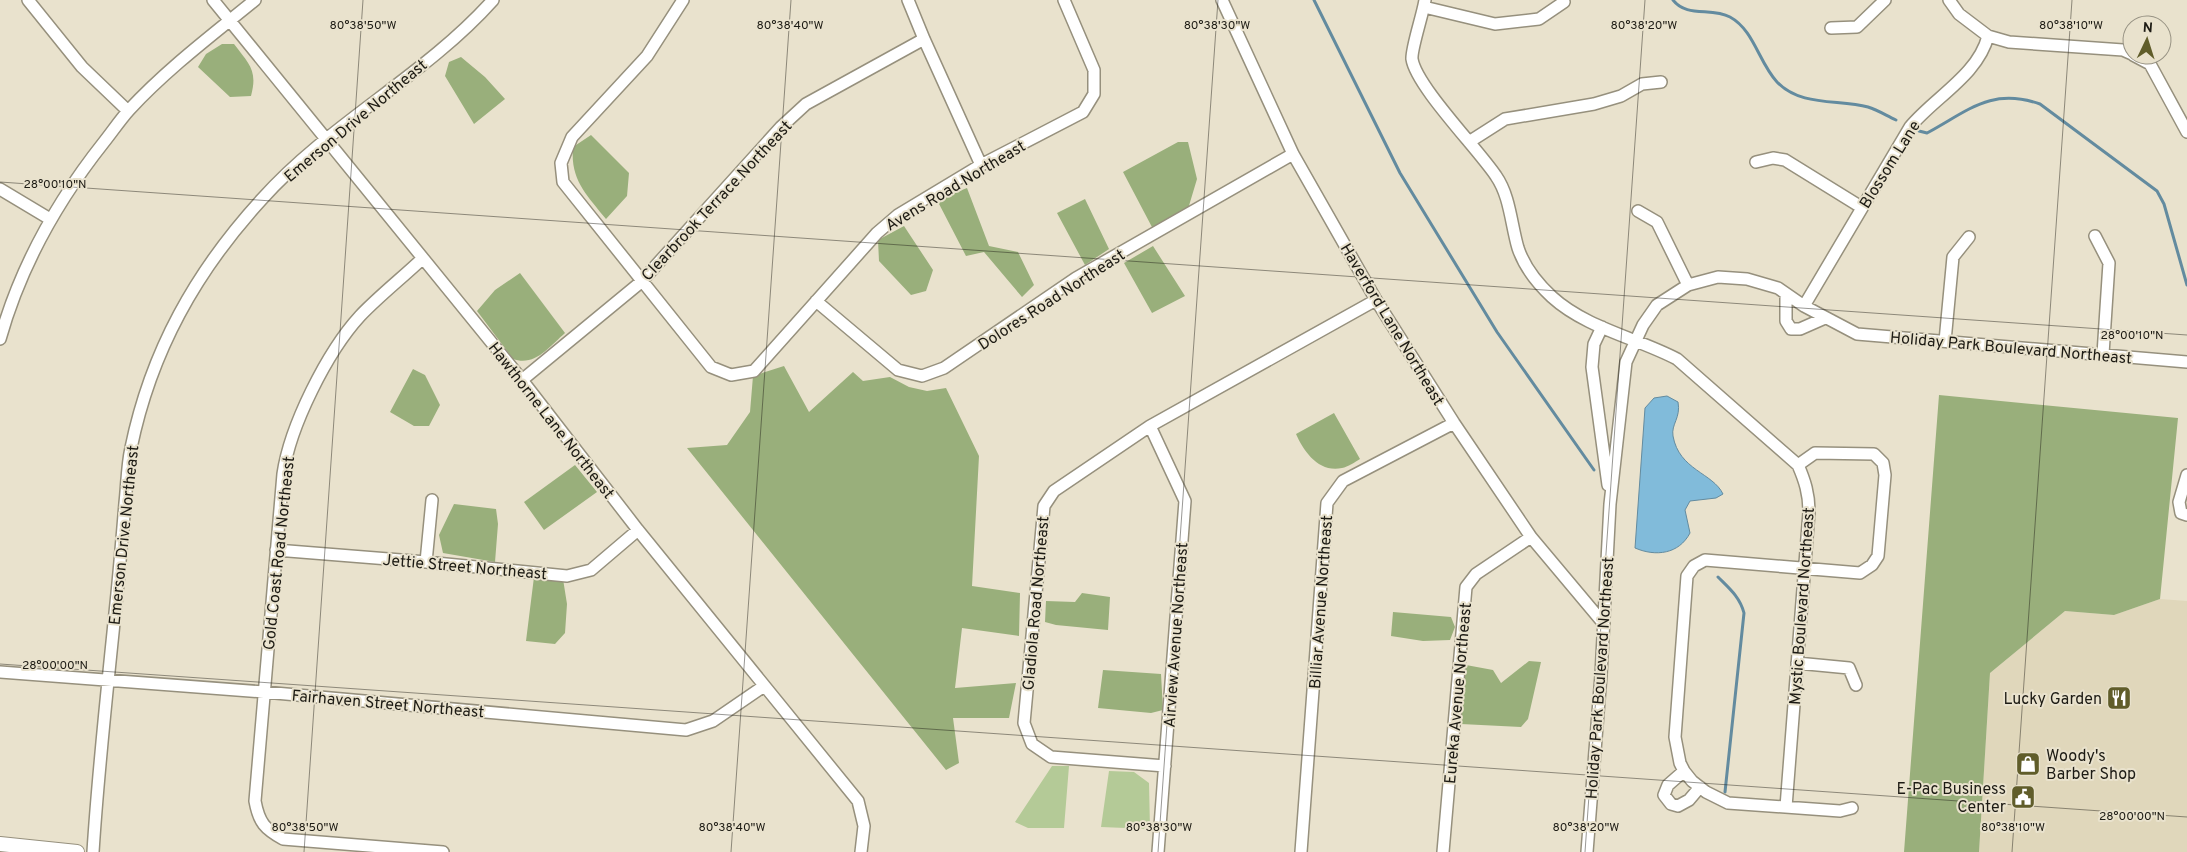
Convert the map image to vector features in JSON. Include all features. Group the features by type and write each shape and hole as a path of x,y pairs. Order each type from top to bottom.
{"main road":[{"path":"0,844 77,852"}],"street":[{"path":"28,0 82,67 128,110"},
{"name":"Hawthorne Lane Northeast","path":"213,0 522,380 638,530 858,801 864,826 861,852"},
{"path":"0,339 7,316 50,219 85,167 128,110 176,64 255,0"},
{"name":"Emerson Drive Northeast","path":"93,852 130,450 146,389 167,337 192,290 222,244 264,196 325,140 470,25 493,0"},
{"path":"642,282 562,182 561,163 572,137 646,56 683,0"},
{"path":"908,0 982,165"},
{"name":"Avens Road Northeast","path":"642,282 711,367 731,375 754,371 884,227 898,216 982,165 1083,112 1094,94 1094,70 1064,0"},
{"name":"Haverford Lane Northeast","path":"1222,0 1293,154 1376,300 1454,423 1530,537 1604,624"},
{"path":"1831,28 1857,27 1885,0"},
{"path":"1949,0 1959,14 1988,36 2009,42 2122,50"},
{"path":"1564,2 1539,19 1495,24 1424,4 1412,58 1420,78 1497,177 1506,198 1518,249 1529,270 1552,297 1588,321 1636,339"},
{"name":"Blossom Lane","path":"1804,306 1910,127 1923,111 1975,65 1985,48 1988,36"},
{"name":"Clearbrook Terrace Northeast","path":"522,380 642,282 781,127 806,104 924,39"},
{"path":"2151,65 2187,132"},
{"path":"1469,142 1505,119 1594,104 1621,96 1642,84 1661,82"},
{"name":"Dolores Road Northeast","path":"816,301 898,370 922,376 944,368 1076,278 1293,154"},
{"path":"1756,162 1773,158 1785,160 1861,207"},
{"path":"0,189 50,219"},
{"path":"1638,211 1657,222 1688,285"},
{"path":"2095,236 2109,263 2103,354"},
{"path":"1945,341 1953,257 1969,237"},
{"name":"Gold Coast Road Northeast","path":"422,259 359,317 323,368 294,430 289,446 283,471 256,801 258,816 267,830 283,840 443,852"},
{"name":"Holiday Park Boulevard Northeast","path":"1587,852 1604,624 1610,504 1626,362 1636,339 1657,305 1688,285 1718,277 1747,279 1778,288 1804,306 1857,334 2187,362"},
{"path":"1786,294 1786,321 1791,329 1800,329 1825,318"},
{"name":"Gladiola Road Northeast","path":"1165,766 1051,757 1032,744 1024,723 1044,506 1054,491 1150,426 1376,300"},
{"name":"Holiday Park Boulevard Northeast","path":"1602,327 1594,344 1592,367 1610,504"},
{"name":"Mystic Boulevard Northeast","path":"1636,339 1677,359 1798,465 1809,493 1786,807"},
{"name":"Billiar Avenue Northeast","path":"1301,852 1328,503 1343,481 1454,423"},
{"name":"Airview Avenue Northeast","path":"1150,426 1185,501 1158,852"},
{"path":"1798,465 1815,453 1827,452 1874,454 1883,463 1885,475 1878,556 1872,565 1860,573 1706,560 1694,566 1687,576 1675,737 1680,763 1684,771 1700,788 1728,803 1840,811 1852,808"},
{"path":"2187,475 2179,502 2180,512 2187,515"},
{"path":"426,562 432,500"},
{"name":"Jettie Street Northeast","path":"276,550 567,576 591,570 638,530"},
{"name":"Eureka Avenue Northeast","path":"1444,852 1466,587 1476,574 1530,537"},
{"path":"1797,663 1849,668 1856,684"},
{"name":"Fairhaven Street Northeast","path":"0,672 264,692 686,730 713,721 764,686"},
{"path":"1684,771 1668,785 1664,795 1671,804 1678,806 1688,800 1700,788"}],"shaded area":[{"path":"2160,599 2187,601 2187,852 1979,852 1990,673 2065,611 2114,615"}],"green space":[{"path":"222,44 234,44 248,62 253,73 251,96 230,97 198,67 206,54"},
{"path":"461,57 485,77 505,99 474,124 445,76 449,62"},
{"path":"591,135 629,173 627,196 606,219 586,194 574,169 573,147"},
{"path":"1178,142 1188,142 1197,179 1188,209 1153,229 1123,172"},
{"path":"967,188 989,246 1018,252 1034,285 1022,297 984,252 966,256 937,200"},
{"path":"1085,199 1109,249 1085,265 1057,213"},
{"path":"904,226 933,270 926,291 911,295 879,261 878,240"},
{"path":"1153,246 1185,296 1152,313 1124,263"},
{"path":"520,273 565,333 542,354 535,358 521,361 513,359 477,311 495,290"},
{"path":"784,366 809,412 853,372 863,381 890,377 909,387 927,391 946,388 979,456 972,586 1020,593 1019,636 962,628 955,688 1016,683 1009,718 953,718 959,763 946,770 687,448 727,445 750,412 753,376"},
{"path":"413,369 425,375 440,405 429,426 414,426 390,412"},
{"path":"1939,395 2178,418 2160,599 2114,615 2065,611 1990,673 1979,852 1904,852"},
{"path":"1334,413 1360,459 1347,467 1334,469 1313,460 1303,448 1296,434"},
{"path":"575,465 597,492 544,530 524,502"},
{"path":"454,504 496,509 498,524 495,562 443,553 439,535"},
{"path":"534,577 563,579 567,604 565,633 555,644 526,641"},
{"path":"1082,593 1110,597 1108,630 1056,625 1045,622 1046,601 1075,602"},
{"path":"1393,612 1451,617 1455,627 1450,640 1423,641 1391,636"},
{"path":"1529,661 1541,662 1528,719 1521,727 1461,724 1466,665 1493,670 1501,683"},
{"path":"1103,670 1161,674 1163,710 1151,713 1098,708"},
{"path":"1052,766 1069,766 1064,828 1028,828 1015,822"},
{"path":"1109,771 1134,772 1149,783 1150,829 1101,827"}],"water":[{"path":"1667,396 1678,402 1679,408 1673,428 1676,447 1689,464 1712,481 1723,494 1716,498 1690,501 1685,510 1690,533 1680,545 1666,552 1659,553 1635,548 1645,408 1654,398"}],"waterway":[{"path":"1314,0 1400,173 1497,332 1594,470"},
{"path":"1673,0 1685,9 1723,14 1738,23 1751,38 1765,66 1777,82 1787,90 1808,99 1868,107 1896,120"},
{"path":"1919,131 1927,133 1980,104 1994,100 2007,98 2023,99 2040,104 2157,191 2164,204 2187,285"},
{"path":"1718,577 1737,597 1744,613 1725,792"}],"place":[{"name":"Lucky Garden","path":"2119,698"},
{"name":"Woody's Barber Shop","path":"2028,764"},
{"name":"E-Pac Business Center","path":"2023,797"}]}
